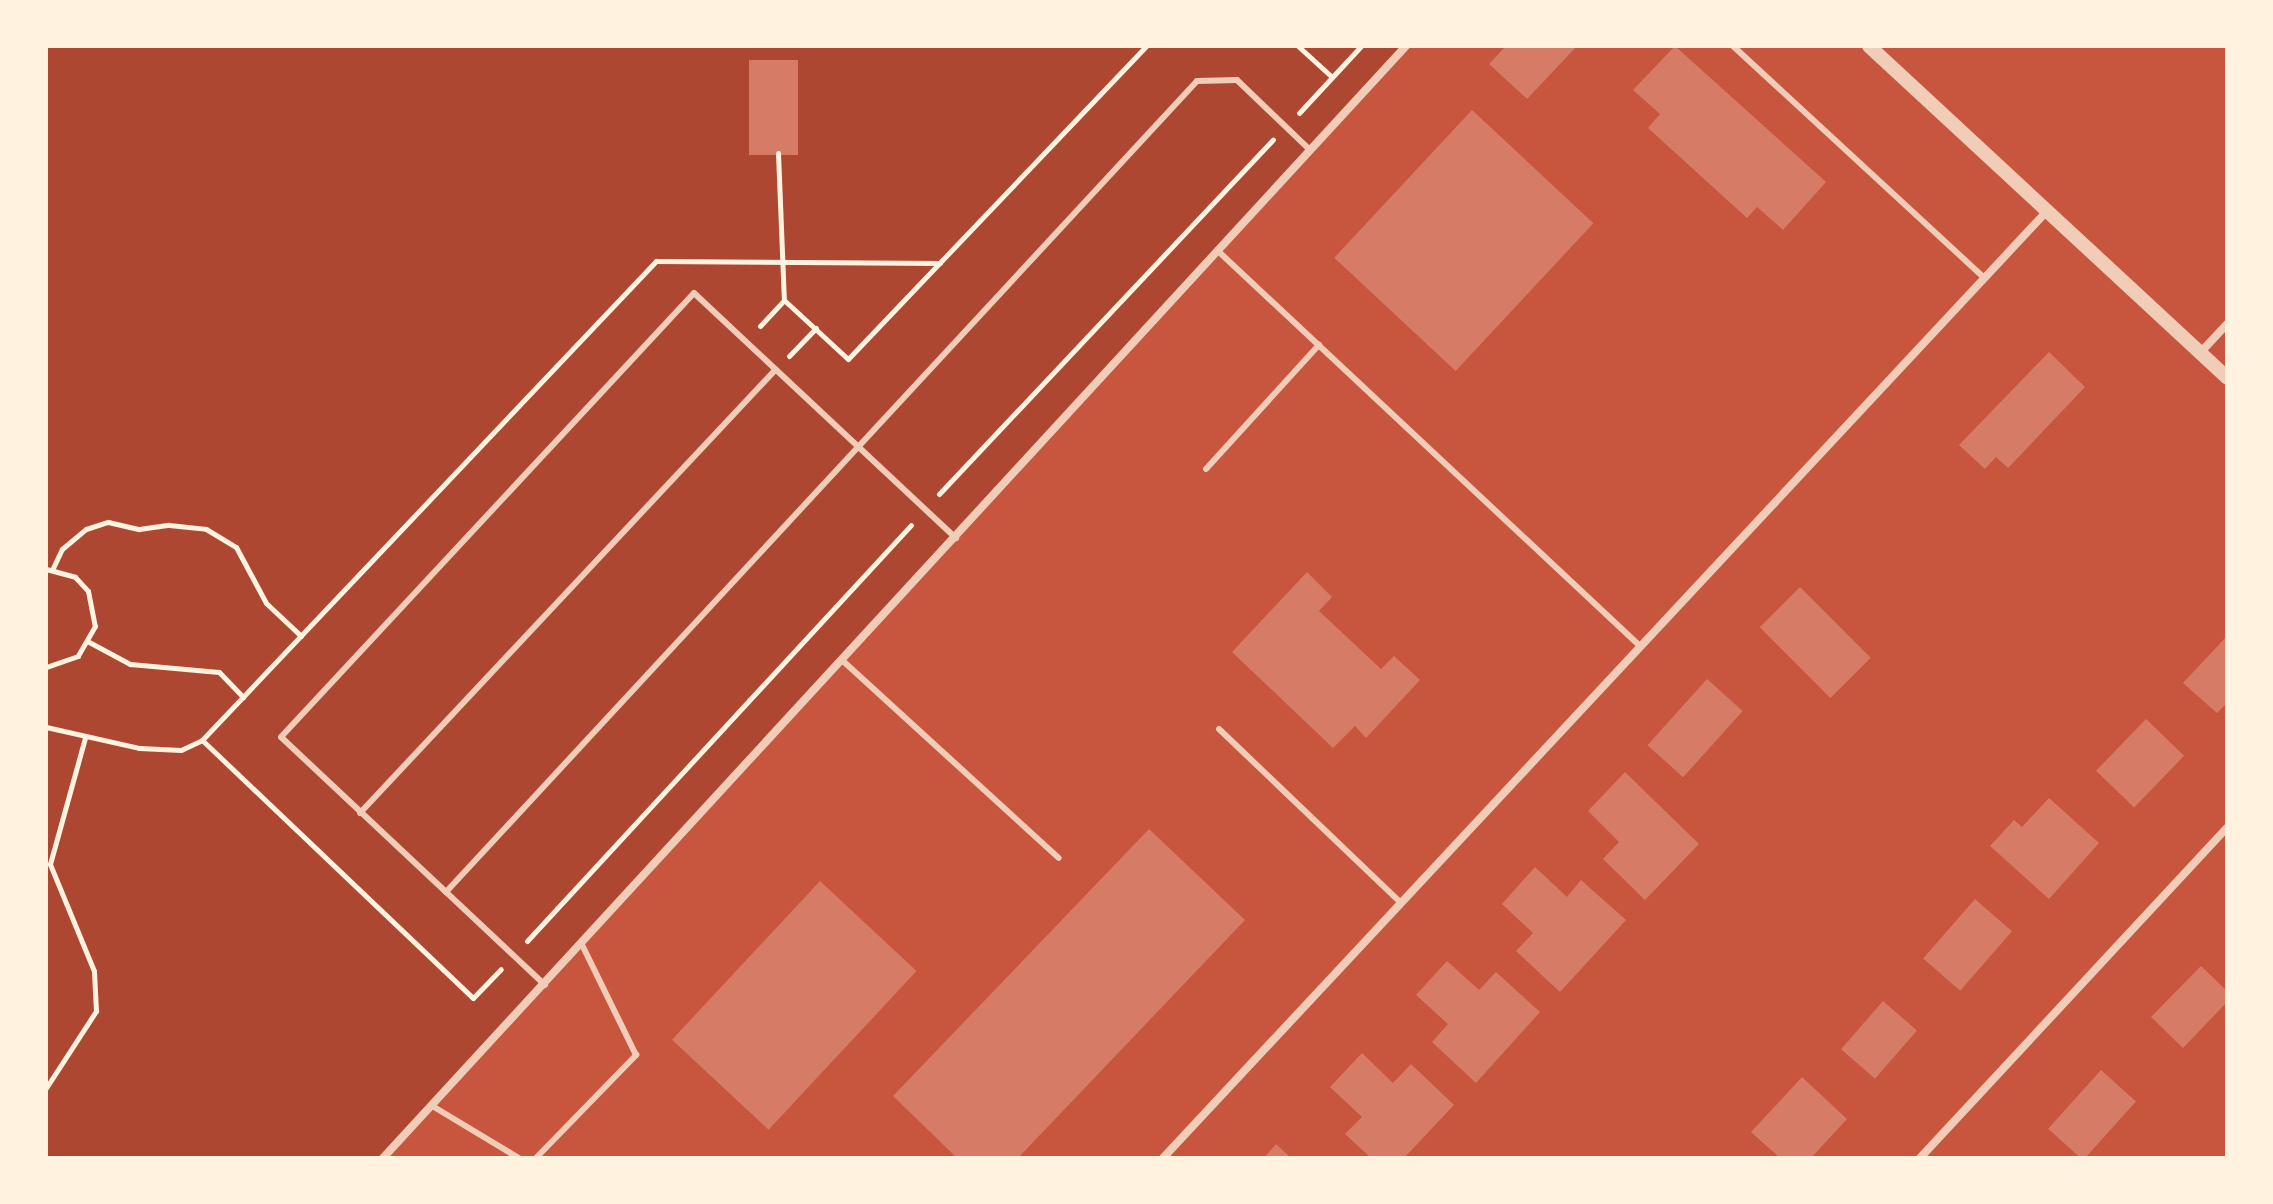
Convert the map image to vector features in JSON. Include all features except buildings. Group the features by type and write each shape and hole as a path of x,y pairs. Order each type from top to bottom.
{"street":[{"path":"383,1158 434,1107 1406,46"},
{"path":"1869,46 2227,378"},
{"path":"1163,1158 2047,211"},
{"path":"2200,353 2227,324"},
{"path":"1920,1158 2227,828"}],"lane":[{"path":"1733,46 1984,278"},
{"path":"446,892 1197,81 1237,80 1310,150"},
{"path":"1218,251 1640,646"},
{"path":"545,985 281,737 694,293 956,538"},
{"path":"1206,469 1319,345"},
{"path":"360,813 776,369"},
{"path":"843,661 1059,858"},
{"path":"1219,729 1401,903"},
{"path":"536,1158 636,1055 582,945"},
{"path":"434,1107 519,1158"}],"path":[{"path":"784,300 848,359 1146,46"},
{"path":"1298,46 1332,77"},
{"path":"746,341 784,300 778,153"},
{"path":"776,369 816,328"},
{"path":"46,667 70,660 89,642 95,617 88,591 75,577 49,569 62,549 86,529 108,522 139,529 169,525 206,529 236,547 266,603 301,636"},
{"path":"89,642 130,664 219,672 243,697"},
{"path":"46,727 85,738 181,750 202,740 473,998"},
{"path":"46,1088 62,1056 96,1011 94,971 50,864 85,738"}],"shaded area":[{"path":"46,46 1406,46 383,1158 46,1158"}]}
